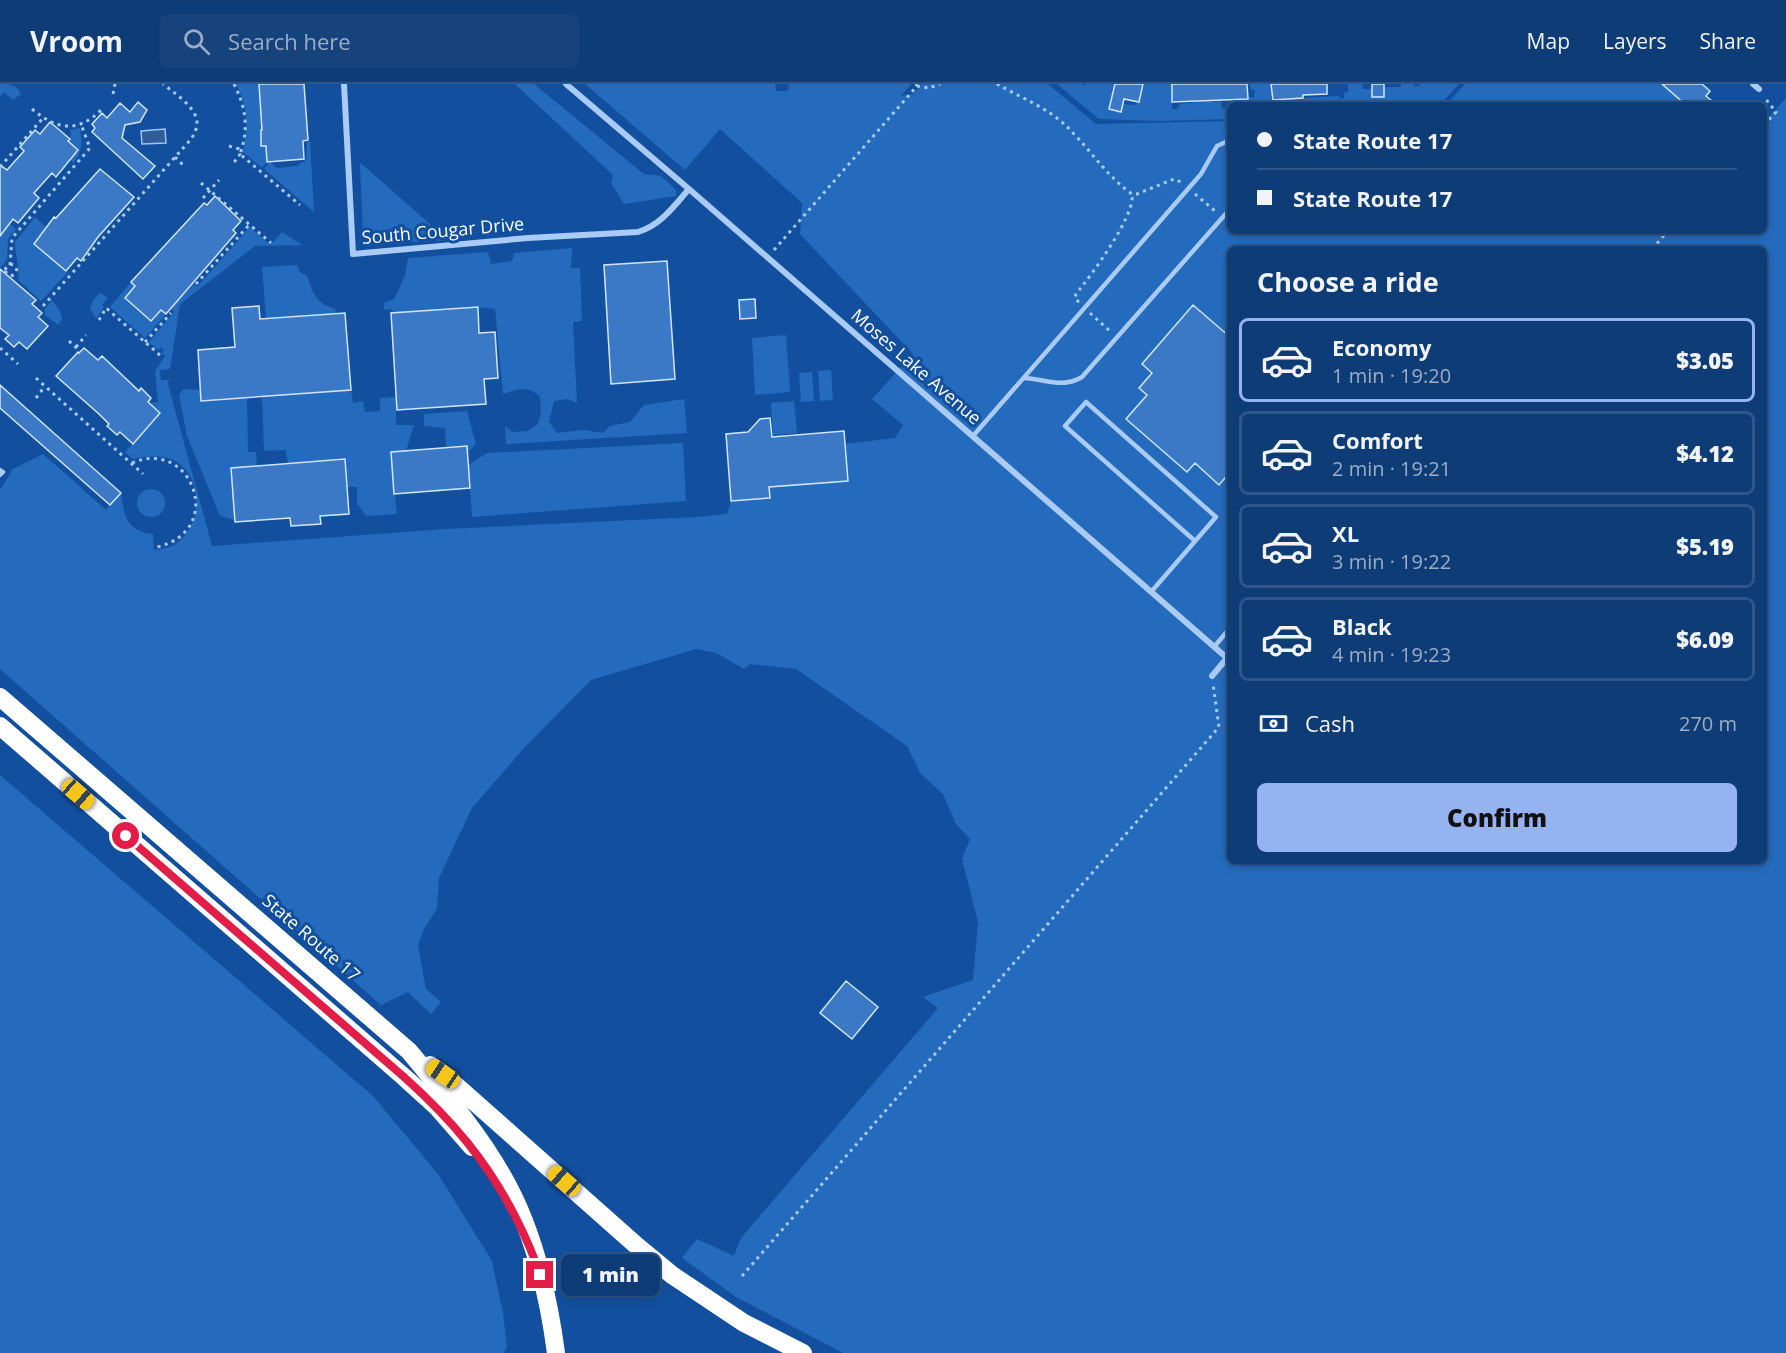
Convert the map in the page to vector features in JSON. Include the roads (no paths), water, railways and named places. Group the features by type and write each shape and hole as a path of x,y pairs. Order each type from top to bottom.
{"highway":[{"name":"State Route 17","path":"0,697 409,1051 464,1117 504,1177 523,1220 535,1257 550,1311 556,1353"},
{"name":"State Route 17","path":"0,726 437,1107 464,1137 494,1178 535,1257"},
{"path":"409,1051 443,1074 672,1275 744,1323 803,1353"}],"street":[{"name":"South Cougar Drive","path":"344,84 353,254 528,238 638,232 651,228 660,221 689,189"},
{"name":"Moses Lake Avenue","path":"566,84 1227,659"},
{"name":"Moses Lake Avenue","path":"1212,676 1227,661"}],"lane":[{"path":"973,436 1189,188 1217,146 1227,141"},
{"path":"1024,378 1062,384 1082,377 1227,212"},
{"path":"1151,592 1216,517 1086,402 1065,426 1195,541"},
{"path":"0,470 3,472 0,475"},
{"path":"1214,647 1227,632"}]}
